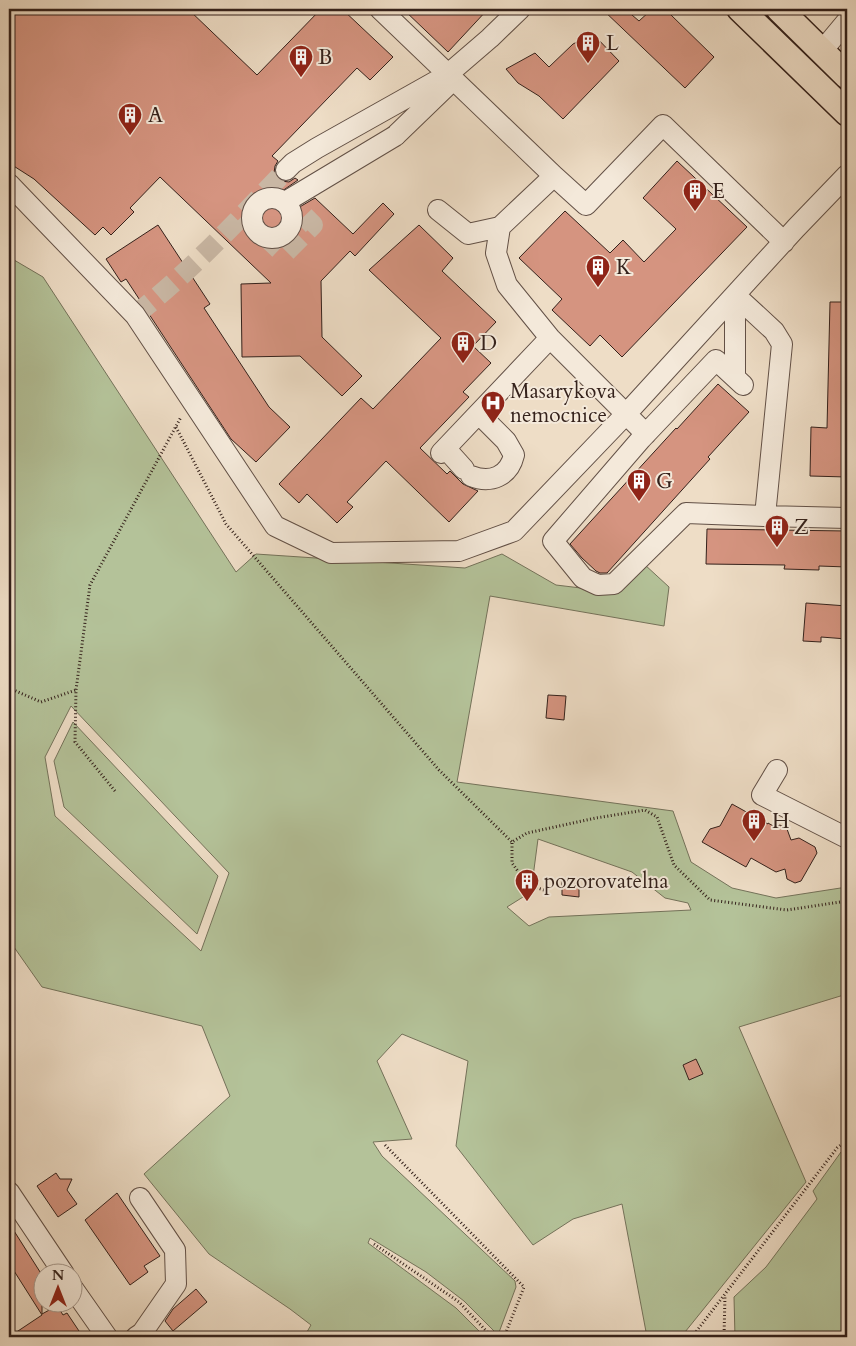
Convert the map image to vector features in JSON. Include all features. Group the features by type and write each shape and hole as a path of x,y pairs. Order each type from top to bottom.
{"main road":[{"path":"740,9 847,113"},
{"path":"779,9 847,76"}],"street":[{"path":"380,9 586,205 663,125 790,235"},
{"path":"285,202 395,136 450,77 520,9"},
{"path":"822,51 847,21"},
{"path":"286,170 317,148 450,77"},
{"path":"9,184 135,315 275,526 331,554 459,551 514,530 627,413 847,175"},
{"path":"438,210 468,234 500,227 554,176"},
{"path":"500,227 496,253 507,285 550,338 646,434"},
{"path":"735,295 739,381 716,360 646,434 554,541 583,578 598,585 614,584 686,513 847,518"},
{"path":"735,295 774,331 782,344 765,516"},
{"path":"479,414 506,441 514,455 512,464 499,477 488,480 468,472 444,451 550,338"},
{"path":"777,770 762,795 845,831"},
{"path":"9,1192 57,1264"},
{"path":"136,1337 142,1333 176,1284 176,1250 140,1198"},
{"path":"82,1302 106,1337"}],"path":[{"path":"115,791 75,742 76,690 90,585 191,399"},
{"path":"176,427 226,524 440,770 512,842 512,863 528,885 544,890"},
{"path":"9,688 41,702 76,690"},
{"path":"512,842 527,834 596,818 645,810 657,817 674,865 710,900 786,910 847,901"},
{"path":"692,1337 838,1148 847,1140"},
{"path":"385,1146 524,1287 504,1337"},
{"path":"374,1244 459,1302 492,1337"},
{"path":"724,1337 725,1295"}],"green space":[{"path":"9,257 43,277 236,572 256,554 465,568 502,554 556,585 614,592 644,564 669,587 664,626 490,596 457,782 673,811 691,862 732,888 776,898 847,887 847,994 739,1027 806,1182 681,1337 647,1337 622,1204 573,1219 533,1245 456,1146 468,1061 402,1034 377,1061 412,1139 373,1142 382,1156 515,1281 516,1287 498,1335 464,1301 426,1272 370,1238 368,1243 456,1308 485,1337 304,1337 311,1325 209,1254 144,1174 230,1096 202,1026 42,987 9,940","holes":["71,706 229,873 201,951 55,816 45,757","538,839 632,872 665,898 688,903 691,910 549,917 529,926 507,907 531,892"]},
{"path":"73,722 218,876 197,934 64,807 54,761"},
{"path":"847,1147 847,1337 735,1337 734,1297 766,1267 817,1199 813,1191 841,1152"}],"building":[{"name":"A","path":"9,9 188,9 257,75 321,9 342,9 393,57 370,80 357,68 272,156 278,161 274,173 278,179 289,182 295,178 298,180 275,196 273,203 280,213 286,214 291,212 315,198 353,234 383,203 394,214 355,256 350,251 321,281 322,337 362,376 342,396 300,356 242,357 241,284 271,283 160,177 130,208 134,212 111,235 103,227 95,235 34,179 9,163"},
{"path":"403,9 488,9 448,52"},
{"path":"602,9 625,9 639,21 650,11 654,10 670,14 714,57 685,88"},
{"path":"593,34 619,61 563,119 539,96 518,83 506,69 535,53 549,67 573,44"},
{"path":"677,161 747,227 622,357 600,335 590,346 552,310 562,299 519,258 565,211 610,253 623,240 644,262 676,229 643,198"},
{"path":"158,225 210,304 204,308 269,407 290,427 256,462 231,439 126,279 121,282 106,259"},
{"name":"D","path":"419,225 453,258 442,271 496,322 473,346 491,363 463,392 469,397 420,448 447,474 450,471 463,484 478,491 449,522 386,461 347,502 353,507 337,523 307,494 299,503 279,484 361,398 373,409 441,338 369,270"},
{"path":"830,302 847,302 847,477 810,476 811,427 827,428"},
{"name":"G","path":"718,384 749,412 708,457 710,459 607,573 596,571 570,544"},
{"name":"Z","path":"707,529 847,531 847,567 819,566 819,570 784,569 785,565 706,564"},
{"path":"806,603 847,606 847,639 821,637 821,642 803,641"},
{"path":"548,695 566,696 564,720 546,718"},
{"name":"H","path":"732,804 768,824 775,827 780,825 787,829 791,840 799,838 815,847 817,853 801,881 795,883 787,879 785,869 776,872 751,858 746,867 702,842 710,829 720,826"},
{"path":"562,879 579,879 579,897 562,895"},
{"path":"696,1059 703,1074 689,1080 683,1065"},
{"path":"56,1173 60,1179 72,1179 67,1190 77,1204 58,1217 37,1186"},
{"path":"117,1193 160,1256 144,1266 148,1272 130,1285 85,1220"},
{"path":"9,1223 35,1264 32,1264 32,1299 9,1263"},
{"path":"196,1289 207,1302 173,1331 165,1321 173,1309"},
{"path":"68,1314 83,1337 9,1337 42,1315"}],"tunnel":[{"path":"135,315 175,281 232,227 286,170"},
{"path":"243,215 284,254 313,225 278,189"}],"place":[{"name":"L","path":"588,64"},
{"name":"B","path":"301,78"},
{"name":"A","path":"130,136"},
{"name":"E","path":"695,212"},
{"name":"K","path":"598,288"},
{"name":"D","path":"463,364"},
{"name":"Masarykova nemocnice","path":"493,424"},
{"name":"G","path":"639,502"},
{"name":"Z","path":"777,548"},
{"name":"H","path":"754,842"},
{"name":"pozorovatelna","path":"527,902"}]}
